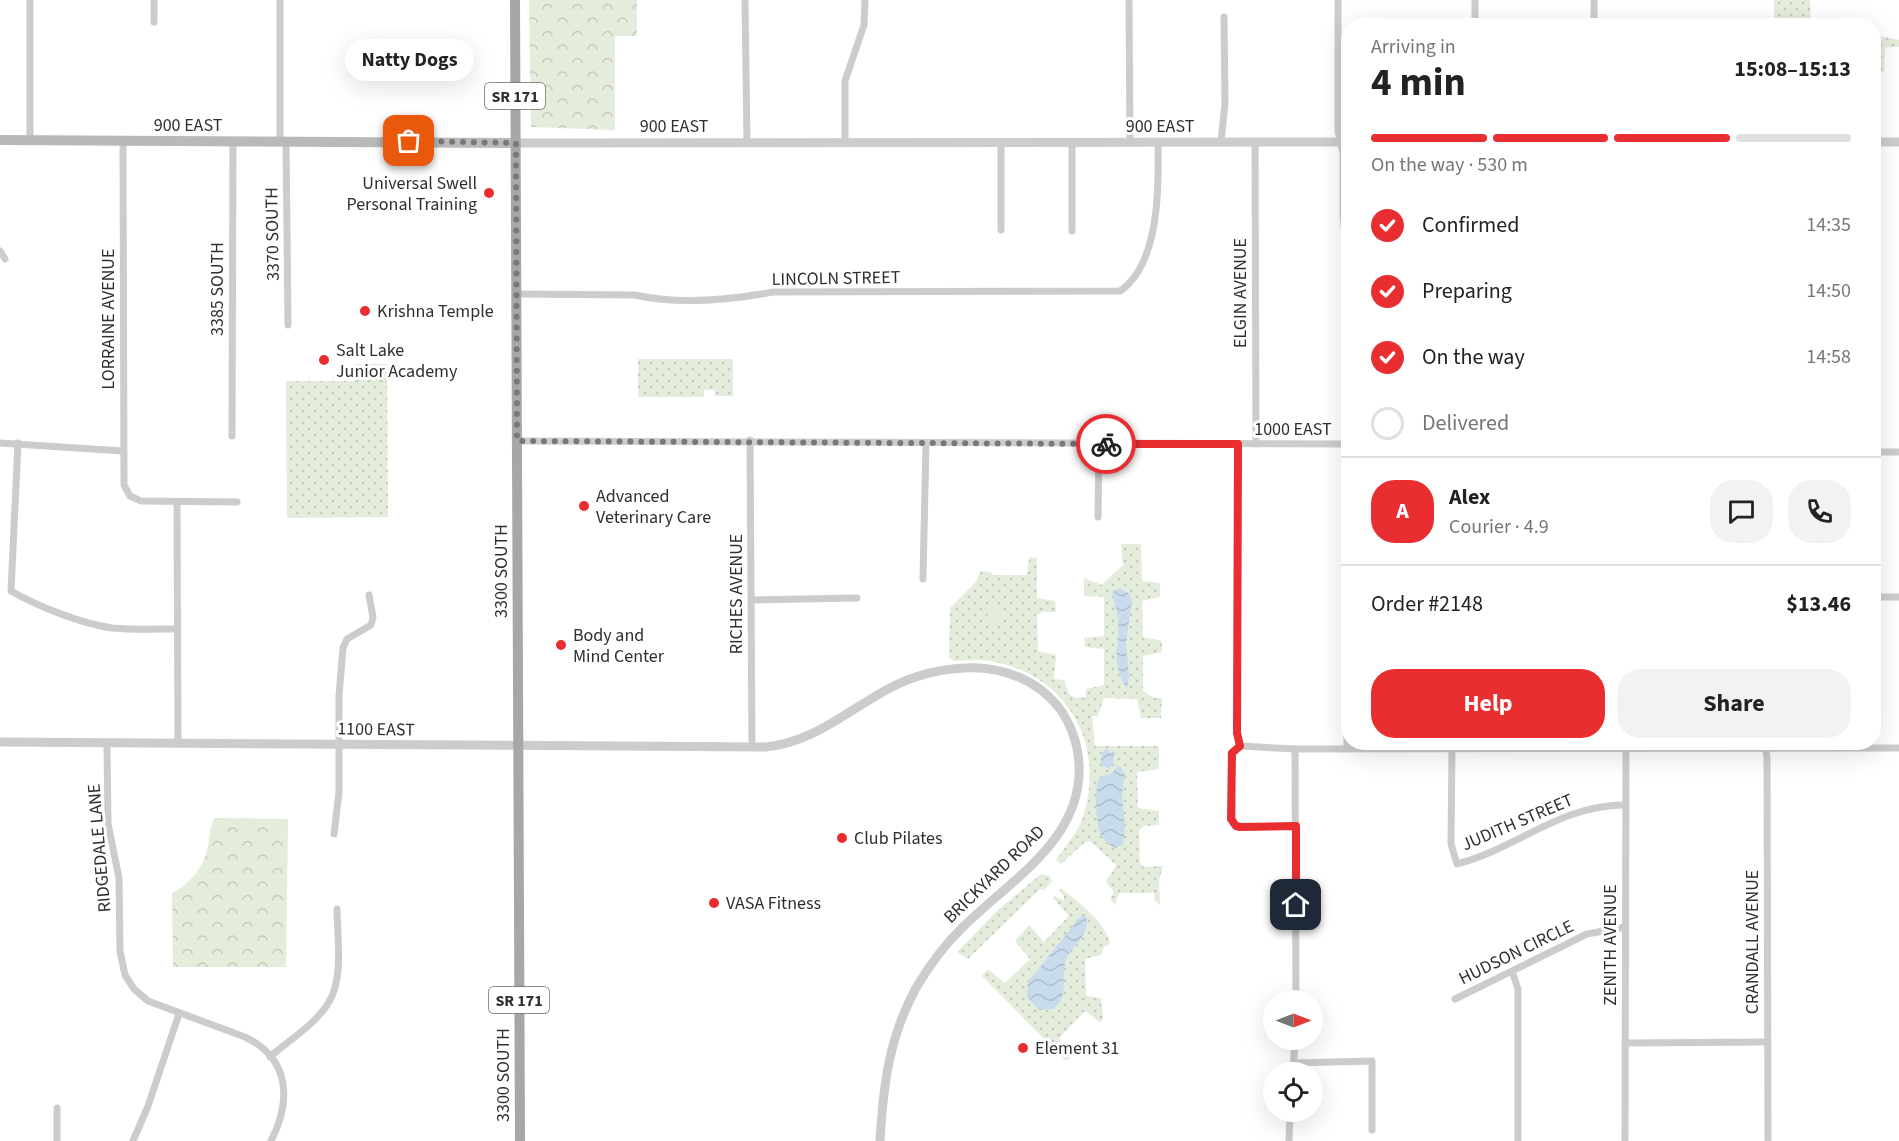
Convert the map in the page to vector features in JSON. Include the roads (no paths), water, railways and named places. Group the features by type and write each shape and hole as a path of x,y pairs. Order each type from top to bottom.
{"main road":[{"name":"3300 SOUTH","path":"515,0 520,1141"},
{"name":"900 EAST","path":"0,140 516,143"}],"street":[{"path":"30,0 30,140"},
{"path":"154,0 154,22"},
{"name":"3370 SOUTH","path":"280,0 288,325"},
{"path":"745,0 747,142"},
{"path":"845,142 845,81 864,26 865,0"},
{"path":"1129,0 1130,142"},
{"path":"1338,0 1338,131 1341,136"},
{"path":"1475,0 1475,18"},
{"path":"1594,0 1594,18"},
{"path":"1221,142 1225,103 1224,17"},
{"name":"LORRAINE AVENUE","path":"123,141 124,485 130,496 141,501 177,502"},
{"name":"3385 SOUTH","path":"232,436 233,141"},
{"path":"1001,142 1001,230"},
{"path":"1072,142 1072,231"},
{"name":"LINCOLN STREET","path":"516,294 635,295 652,299 749,298 773,292 1120,291 1138,274 1158,212 1158,142"},
{"name":"ELGIN AVENUE","path":"1255,142 1256,444"},
{"name":"900 EAST","path":"516,143 1341,142"},
{"path":"1881,142 1899,142"},
{"path":"0,251 5,259"},
{"name":"1000 EAST","path":"517,441 750,440 766,444 1341,444"},
{"name":"RICHES AVENUE","path":"750,440 752,747"},
{"path":"0,442 123,451"},
{"path":"18,443 11,591 25,599 110,628 177,629"},
{"path":"923,579 926,443"},
{"path":"1098,517 1099,444"},
{"path":"1238,444 1237,733 1240,746"},
{"path":"1881,452 1899,452"},
{"path":"178,744 177,502 237,502"},
{"path":"334,834 339,792 343,645 347,639 371,625 373,617 369,595"},
{"path":"1881,597 1899,597"},
{"path":"752,600 857,598"},
{"name":"BRICKYARD ROAD","path":"752,747 777,746 801,740 908,680 962,668 1002,671 1029,682 1060,709 1073,734 1079,759 1078,786 1064,826 1045,852 979,911 946,945 926,972 905,1011 888,1061 880,1141"},
{"name":"1100 EAST","path":"0,742 752,747"},
{"name":"RIDGEDALE LANE","path":"107,744 108,824 119,878 121,964 129,983 141,996 179,1014 253,1041 270,1057 280,1075 285,1100 283,1115 271,1141"},
{"path":"1296,826 1240,827 1233,824 1232,753 1240,746 1341,749"},
{"path":"1881,747 1899,748"},
{"path":"1295,749 1296,990"},
{"name":"JUDITH STREET","path":"1452,750 1451,844 1457,864 1477,858 1568,814 1585,809 1625,805"},
{"name":"ZENITH AVENUE","path":"1625,1141 1626,750"},
{"name":"CRANDALL AVENUE","path":"1765,750 1768,1141"},
{"path":"270,1057 319,1015 332,998 336,978 337,909"},
{"name":"HUDSON CIRCLE","path":"1455,999 1587,934 1625,927"},
{"path":"1512,971 1518,989 1518,1141"},
{"path":"133,1141 148,1106 179,1014"},
{"path":"1625,1043 1768,1042"},
{"path":"1323,1062 1372,1061 1372,1130"},
{"path":"57,1108 57,1141"},
{"path":"1289,1141 1290,1122"}],"water":[{"path":"1120,588 1130,594 1132,601 1126,643 1129,676 1127,688 1117,663 1118,616 1112,592"},
{"path":"1106,749 1114,754 1113,765 1108,769 1101,764 1101,754"},
{"path":"1117,766 1120,766 1125,774 1122,794 1125,829 1123,844 1116,848 1104,840 1099,830 1096,788 1100,777 1112,773"},
{"path":"1085,915 1087,926 1085,932 1065,963 1062,998 1053,1009 1039,1010 1027,997 1028,982 1079,918"}],"place":[{"name":"Natty Dogs","path":"409,141"},
{"name":"Universal Swell Personal Training","path":"489,193"},
{"name":"Krishna Temple","path":"365,311"},
{"name":"Salt Lake Junior Academy","path":"324,360"},
{"name":"Advanced Veterinary Care","path":"584,506"},
{"name":"Body and Mind Center","path":"561,645"},
{"name":"Club Pilates","path":"842,838"},
{"name":"VASA Fitness","path":"714,903"},
{"name":"Element 31","path":"1023,1048"}]}
